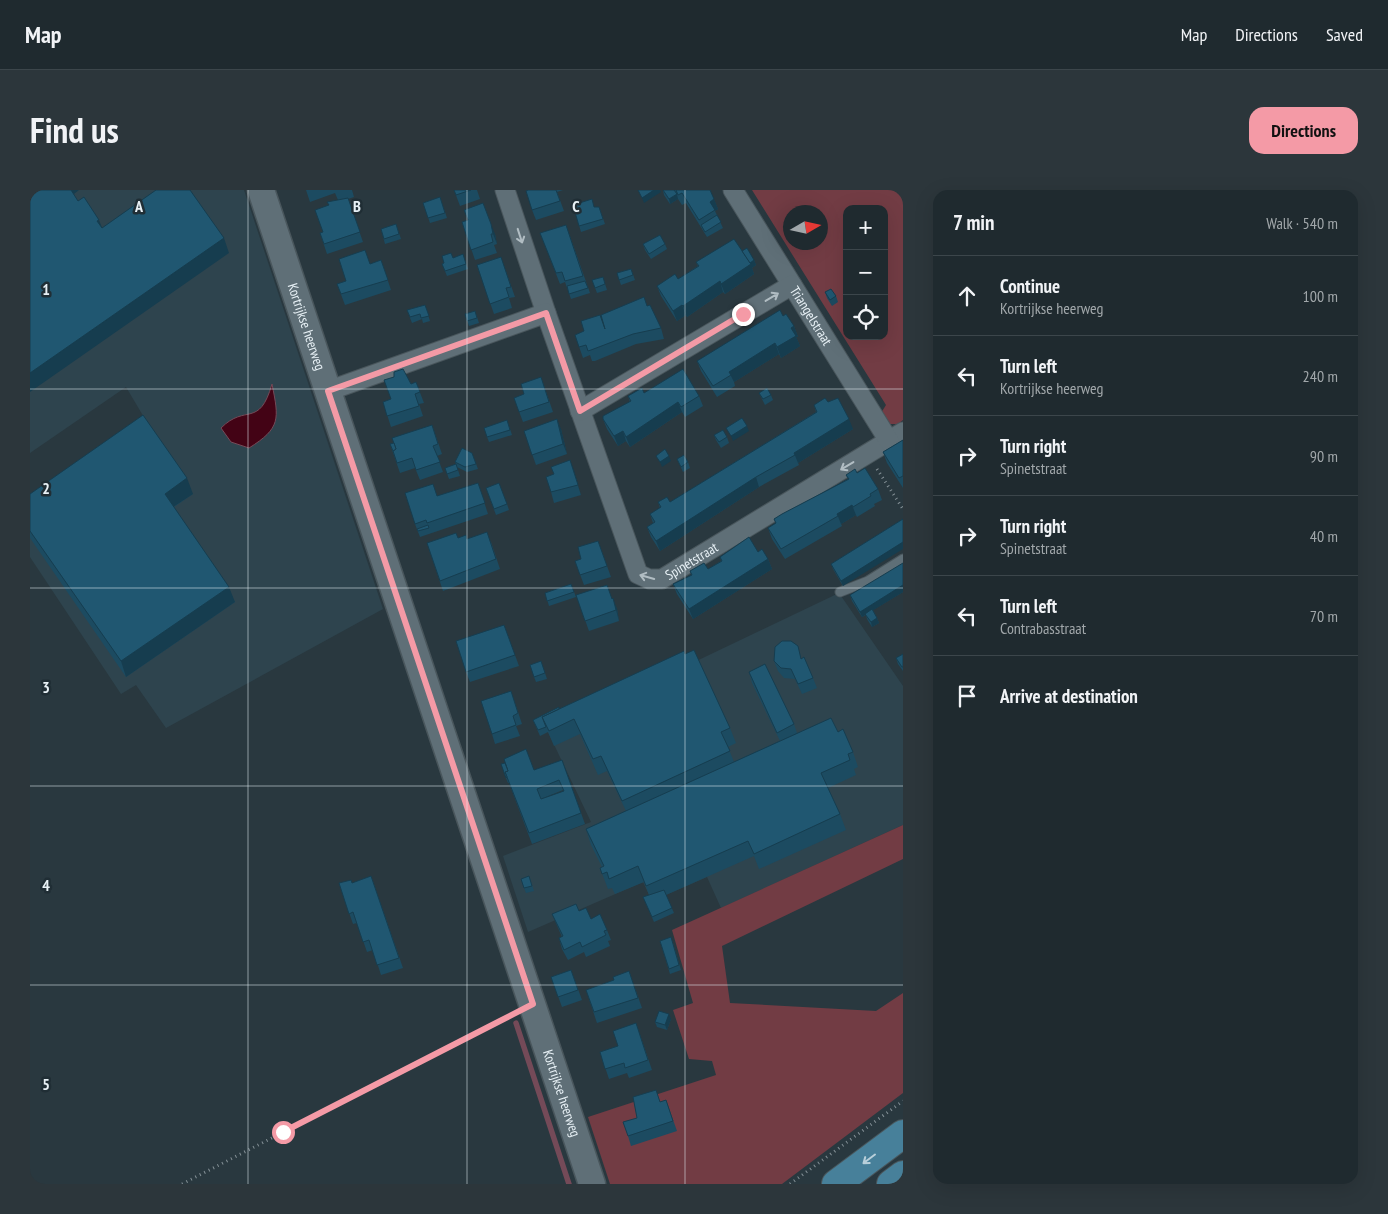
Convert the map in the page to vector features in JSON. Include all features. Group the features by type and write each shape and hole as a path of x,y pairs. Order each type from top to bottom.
{"main road":[{"path":"836,1184 903,1134"},
{"path":"891,1184 903,1175"}],"street":[{"name":"Kortrijkse heerweg","path":"260,190 592,1184"},
{"name":"Spinetstraat","path":"505,190 546,313 638,574 649,579 662,579 896,436"},
{"name":"Triangelstraat","path":"733,190 792,285 896,436"},
{"path":"580,411 792,285"},
{"path":"328,391 546,313"}],"lane":[{"path":"840,592 868,581 903,559"}],"path":[{"path":"868,454 903,509"},
{"path":"182,1184 533,1004"},
{"path":"790,1184 903,1101"}],"shaded area":[{"path":"30,190 244,190 383,609 166,728 136,685 121,694 30,557 30,496 145,419 126,387 30,453"},
{"path":"752,190 903,190 903,420 898,424 889,424 881,413 886,405 845,340 888,340 888,205 843,205 843,336 789,250 828,250 828,205 783,205 783,240"},
{"path":"272,384 276,414 272,428 249,448 231,442 221,428 238,417 257,411 267,398"},
{"path":"839,593 903,686 903,825 721,908 707,877 652,901 643,882 528,932 503,856 591,822 548,732"},
{"path":"903,825 903,859 722,946 730,1003 876,1011 903,993 903,1093 782,1184 610,1184 588,1117 716,1075 712,1061 689,1059 673,1010 693,1003 672,930"}],"building":[{"path":"30,190 71,190 78,201 84,197 102,228 156,190 190,190 224,238 30,373"},
{"path":"454,190 471,190 456,195"},
{"path":"556,190 560,201 532,210 526,191"},
{"path":"638,190 654,190 642,198"},
{"path":"663,190 674,190 677,194 669,199"},
{"path":"676,190 710,190 714,199 710,202 715,210 699,220 682,193 678,195"},
{"path":"440,197 445,213 428,218 423,203"},
{"path":"348,198 360,232 324,244 320,233 323,232 315,210 329,205 327,202"},
{"path":"592,199 594,207 599,207 603,219 579,226 573,205"},
{"path":"483,203 491,224 493,242 471,250 462,222 468,220 464,210"},
{"path":"717,215 721,222 705,232 701,225"},
{"path":"396,224 399,234 384,239 381,229"},
{"path":"566,225 583,276 565,281 562,272 556,273 540,233"},
{"path":"660,235 665,244 649,254 643,244"},
{"path":"734,239 751,264 721,284 720,281 673,311 657,286 675,274 678,279 699,266 696,262"},
{"path":"747,248 754,260 750,263 742,251"},
{"path":"365,250 370,264 381,260 388,280 341,294 337,284 346,281 339,259"},
{"path":"451,253 453,258 463,254 466,264 445,271 442,264 444,263 442,256"},
{"path":"501,257 511,287 506,288 509,297 490,304 477,265"},
{"path":"631,269 633,275 619,280 617,273"},
{"path":"603,277 605,284 595,288 592,280"},
{"path":"585,281 588,288 569,294 567,286"},
{"path":"831,289 836,296 830,300 825,292"},
{"path":"644,297 647,306 650,305 661,328 633,334 588,351 586,345 579,347 575,335 584,331 581,321 600,315 605,329 601,315"},
{"path":"425,305 429,316 421,318 420,314 410,317 407,310"},
{"path":"780,310 783,316 786,314 794,326 791,328 796,336 777,347 775,343 729,372 731,375 713,386 697,361"},
{"path":"475,311 477,318 467,321 465,314"},
{"path":"403,369 411,384 416,382 420,392 415,394 419,406 387,416 383,402 391,399 384,380 394,377 394,372"},
{"path":"683,369 699,396 681,407 678,402 626,437 623,431 614,436 603,416 631,401 628,396 642,388 644,393"},
{"path":"541,377 549,402 519,412 514,398 524,394 521,384"},
{"path":"767,388 771,395 763,399 759,393"},
{"path":"825,398 828,402 838,398 849,419 794,453 795,455 756,477 656,541 647,527 655,522 650,514 661,507 658,502 667,497 670,502 817,412 814,405"},
{"path":"143,415 187,478 165,494 229,587 121,661 30,531 30,494"},
{"path":"742,418 747,426 731,436 726,428"},
{"path":"557,419 563,444 532,455 524,431"},
{"path":"507,420 510,430 487,437 484,428"},
{"path":"432,425 438,444 433,446 440,462 416,470 412,458 397,463 393,451 396,449 392,438"},
{"path":"723,430 727,437 719,442 714,435"},
{"path":"903,440 903,476 899,478 883,452"},
{"path":"394,443 396,449 393,451 390,444"},
{"path":"462,448 472,453 476,464 465,467 455,462"},
{"path":"665,449 669,456 660,462 656,456"},
{"path":"684,455 688,462 681,467 677,459"},
{"path":"570,460 578,485 551,492 546,477 554,474 551,467"},
{"path":"456,464 458,470 447,474 445,468"},
{"path":"865,468 878,489 870,494 871,496 853,507 852,505 837,514 838,516 781,549 768,528 776,523 774,519 849,479 846,475 855,469 857,473"},
{"path":"478,483 485,503 427,523 426,520 415,524 405,493 433,484 437,496"},
{"path":"499,483 507,504 494,509 486,488"},
{"path":"903,519 903,542 841,581 831,564"},
{"path":"428,525 429,528 418,531 417,529"},
{"path":"487,532 496,559 440,581 427,543 456,533 458,538 466,535 467,539"},
{"path":"749,537 758,552 762,549 768,559 689,609 673,584 692,575 690,571 704,563 708,569 722,561 720,557"},
{"path":"598,541 607,566 580,575 575,561 581,559 578,547"},
{"path":"903,563 903,585 860,612 850,595"},
{"path":"571,584 574,592 547,601 545,593"},
{"path":"607,585 616,610 585,621 576,595"},
{"path":"872,609 877,618 871,622 865,614"},
{"path":"504,625 515,655 466,672 456,641"},
{"path":"782,641 791,641 798,646 801,659 804,657 813,678 798,684 791,669 781,668 774,661 775,647"},
{"path":"694,650 730,728 721,732 730,751 622,801 601,756 593,759 574,719 549,731 542,717 684,651 685,654"},
{"path":"903,654 903,667 902,667 896,658"},
{"path":"541,661 545,673 534,677 530,665"},
{"path":"765,664 794,724 777,733 749,672"},
{"path":"511,691 518,713 513,716 516,725 492,734 481,701"},
{"path":"559,707 559,709 542,717 546,727 538,730 533,720"},
{"path":"831,718 838,732 843,729 853,752 848,754 850,760 821,773 840,814 754,854 748,841 646,886 638,866 609,879 607,872 602,874 600,868 604,866 586,829"},
{"path":"526,749 534,770 562,760 581,813 529,833 505,772 508,771 504,759","holes":["559,780 564,791 541,799 537,789"]},
{"path":"505,763 508,771 505,772 506,778 501,764"},
{"path":"371,876 399,958 377,965 369,940 363,942 353,912 349,914 339,883 351,880 352,883"},
{"path":"529,876 532,886 524,888 521,879"},
{"path":"664,890 672,908 652,917 643,897"},
{"path":"576,904 579,911 586,908 591,919 600,914 607,930 604,931 606,935 582,947 580,942 564,950 559,938 563,936 552,914"},
{"path":"671,937 679,965 669,969 660,941"},
{"path":"571,970 578,990 558,997 551,977"},
{"path":"629,971 638,998 594,1012 586,990 614,980 613,977"},
{"path":"659,1011 669,1014 665,1025 655,1022"},
{"path":"636,1023 648,1060 625,1068 624,1063 605,1069 600,1052 618,1046 613,1031"},
{"path":"656,1090 660,1102 666,1100 673,1121 628,1136 623,1122 637,1118 633,1097"}],"waterway":[{"path":"516,1023 569,1184"}],"route":[{"path":"283,1132 533,1004 328,391 546,313 580,411 743,314"}]}
